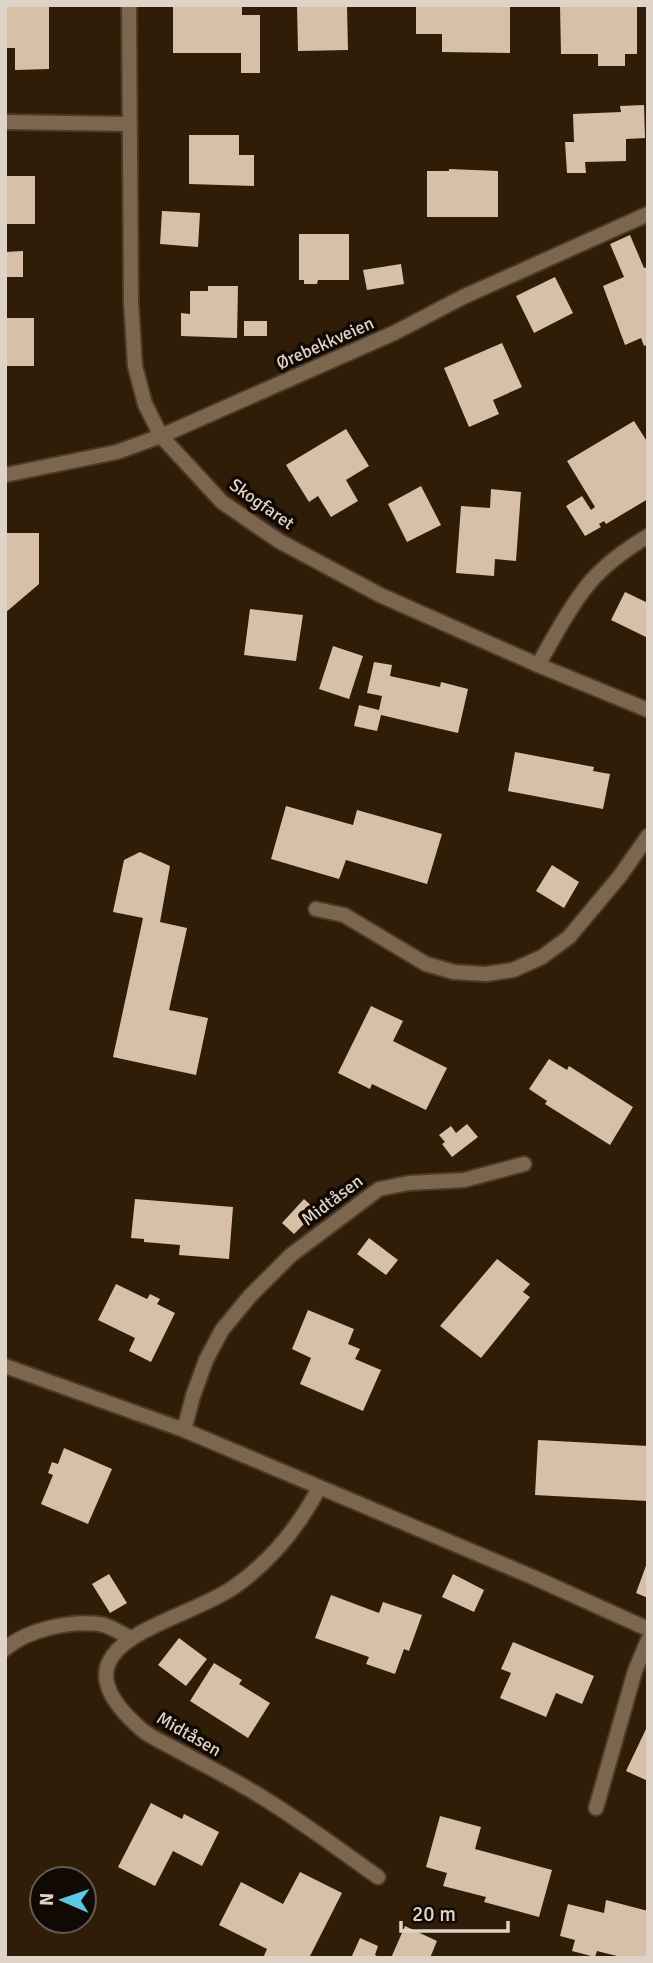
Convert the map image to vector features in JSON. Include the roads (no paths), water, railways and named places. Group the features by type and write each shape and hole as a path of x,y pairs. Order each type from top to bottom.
{"street":[{"name":"Skogfaret","path":"129,5 131,302 135,366 145,404 161,436 222,502 279,541 380,596 648,710"},
{"path":"5,122 129,124"},
{"name":"Ørebekkveien","path":"5,475 117,452 161,436 394,333 463,297 648,214"},
{"path":"538,665 591,581 611,562 648,536"},
{"path":"316,909 344,915 426,964 454,972 486,974 513,970 542,957 569,937 620,876 648,836"},
{"name":"Midtåsen","path":"184,1430 206,1360 222,1330 250,1296 291,1255 379,1188 409,1183 464,1180 524,1164"},
{"path":"5,1366 184,1430 536,1578 648,1629"},
{"name":"Midtåsen","path":"319,1488 285,1542 260,1567 231,1589 130,1638 110,1657 106,1681 115,1703 142,1731 265,1799 379,1877"},
{"path":"5,1649 13,1642 54,1626 102,1624 130,1638"},
{"path":"596,1808 635,1671 648,1640"}]}
